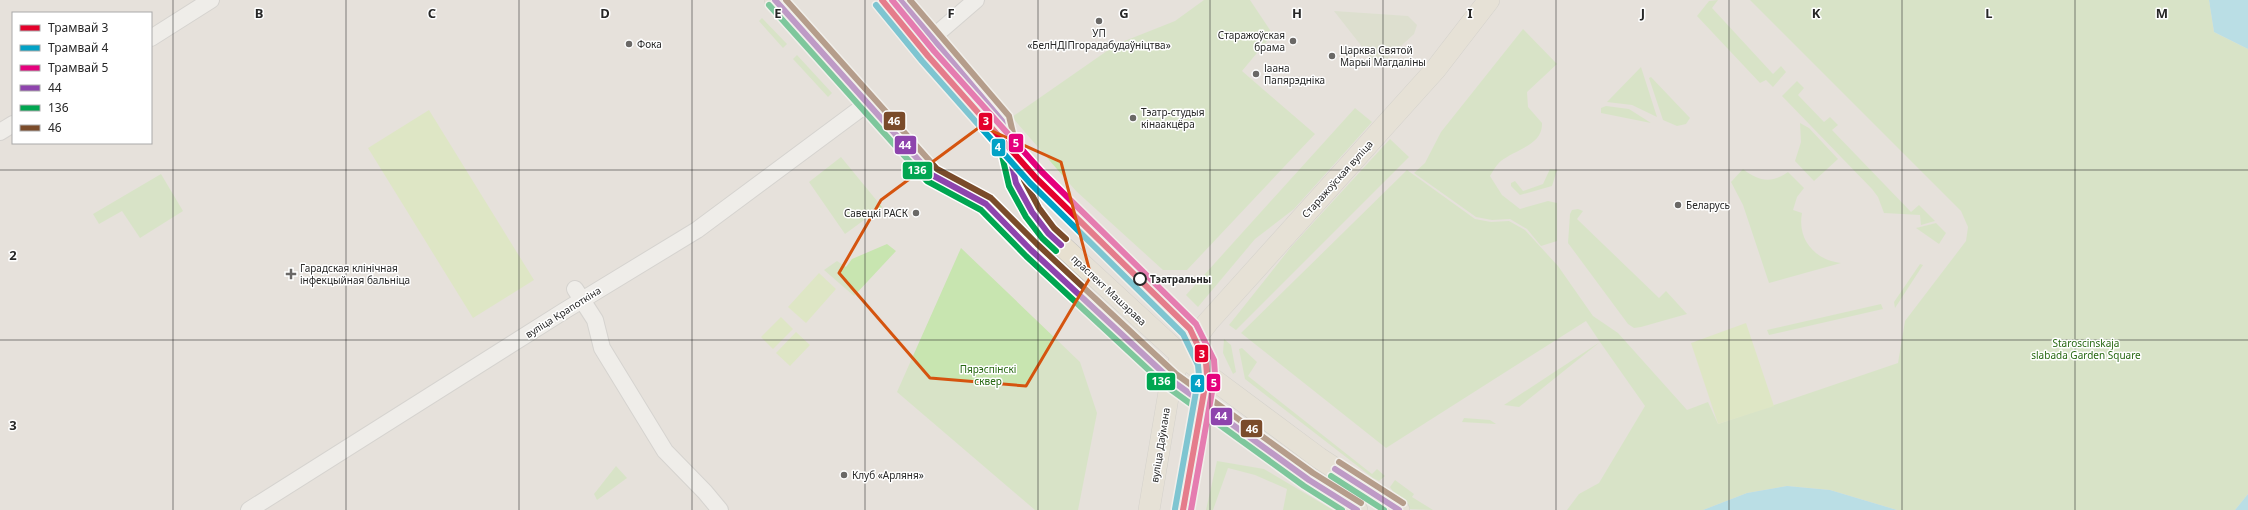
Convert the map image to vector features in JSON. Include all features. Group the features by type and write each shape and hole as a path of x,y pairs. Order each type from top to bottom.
{"main road":[{"path":"775,0 932,175 986,204 1031,250 1171,380 1310,480 1357,510"},
{"name":"праспект Машэрава","path":"900,0 1002,121 1016,183 1032,212 1048,233 1182,356 1319,458 1399,510"},
{"name":"Старажоўская вуліца","path":"1171,380 1182,356 1208,322 1435,70 1490,0"},
{"name":"вуліца Даўмана","path":"1149,510 1171,380"}],"street":[{"path":"152,37 211,0"},
{"path":"932,38 976,0"},
{"name":"вуліца Крапоткіна","path":"249,510 579,294 697,230 868,103"},
{"path":"0,132 12,125"},
{"path":"579,294 595,320 602,348 665,451 705,492 720,510"}],"highlighted area":[{"path":"981,126 1061,162 1091,276 1026,386 930,378 839,273 881,200"}],"green space":[{"path":"1204,0 1250,0 1270,30 1271,36 1242,71 1315,134 1187,270 1163,270 1076,191 1012,117 1117,44 1175,21"},
{"path":"1718,0 1712,8 1773,74 1781,66 1786,72 1773,87 1766,80 1760,83 1697,16 1709,1"},
{"name":"Staroscinskaja slabada Garden Square","path":"1750,0 2209,0 2214,32 2248,49 2248,494 2235,510 1897,510 1830,490 1787,486 1747,493 1703,510 1567,510 1579,494 1599,483 1645,406 1586,321 1386,448 1241,333 1407,170 1475,219 1491,222 1509,221 1525,230 1558,266 1593,316 1618,333 1687,410 1708,402 1718,424 1898,363 1905,321 1966,241 1968,227 1961,211"},
{"path":"1334,11 1408,16 1417,25 1414,34 1378,67"},
{"path":"762,18 787,44 783,48 759,21"},
{"path":"1523,29 1557,64 1527,92 1528,107 1542,123 1538,137 1528,146 1501,161 1490,176 1502,195 1520,209 1548,201 1557,203 1557,241 1541,246 1527,229 1510,219 1492,220 1476,217 1414,173 1425,163 1441,132"},
{"path":"797,55 832,93 828,97 793,59"},
{"path":"1641,67 1657,117 1632,105 1607,102"},
{"path":"1651,77 1690,118 1686,124 1677,126 1663,120 1649,78"},
{"path":"1797,81 1804,88 1798,95 1824,122 1830,117 1838,125 1832,130 1911,212 1919,205 1935,221 1921,225 1920,215 1884,213 1878,197 1872,189 1782,96"},
{"path":"1606,106 1629,109 1651,123 1601,113 1601,108"},
{"path":"1355,108 1372,122 1294,209 1255,239 1198,307 1186,295"},
{"path":"429,110 534,280 473,318 368,148"},
{"path":"1800,123 1809,128 1838,159 1814,181 1795,161 1801,142"},
{"path":"1390,139 1409,157 1236,330 1229,325 1291,247"},
{"path":"841,157 882,207 845,234 809,182"},
{"path":"1550,169 1557,170 1552,186 1520,195 1511,186 1511,183 1515,181 1523,191 1543,184"},
{"path":"1743,169 1754,176 1765,180 1782,176 1788,172 1804,188 1797,197 1793,210 1802,213 1802,232 1805,240 1816,253 1823,258 1841,263 1769,283 1743,205 1731,182"},
{"path":"161,174 183,211 140,238 122,211 99,224 93,214"},
{"path":"1578,209 1583,211 1577,219 1659,298 1666,291 1687,314 1641,327 1634,328 1628,324 1568,243 1570,214 1572,210"},
{"path":"1936,223 1946,233 1939,244 1916,228"},
{"path":"887,244 896,251 854,296 824,270 837,261 846,267 852,259"},
{"name":"Пярэспінскі сквер","path":"961,248 1080,362 1097,413 1078,510 1035,510 897,392"},
{"path":"1920,264 1923,265 1895,308 1894,302"},
{"path":"819,273 836,289 806,323 788,307"},
{"path":"1881,304 1883,309 1769,335 1767,330"},
{"path":"781,317 793,329 773,349 761,337"},
{"path":"1746,323 1774,406 1718,424 1691,343"},
{"path":"796,332 810,345 790,366 776,353"},
{"path":"1224,339 1231,345 1236,372 1233,374 1223,353"},
{"path":"1600,342 1519,407 1504,405"},
{"path":"1242,348 1257,362 1248,376 1372,474 1377,469 1385,476 1379,481 1373,478 1245,379 1239,349"},
{"path":"1464,418 1490,420 1496,424 1462,422"},
{"path":"1217,461 1264,469 1333,510 1283,510 1287,489 1255,475 1228,468 1213,510 1206,510"},
{"path":"616,466 627,478 597,500 594,494"},
{"path":"1395,480 1414,494 1412,497 1433,510 1408,509 1398,499 1390,487"}],"water":[{"path":"2209,0 2248,0 2248,49 2214,32"},
{"path":"1787,486 1830,490 1897,510 1703,510 1747,493"},
{"path":"2248,494 2248,510 2235,510"}],"tram line":[{"name":"3","path":"882,0 928,56 1036,178 1190,329 1206,363 1207,375 1183,510"},
{"name":"5","path":"892,0 934,51 1042,172 1196,324 1214,360 1215,375 1191,510"},
{"name":"4","path":"876,5 922,61 1030,183 1183,334 1198,365 1199,375 1175,509"}],"transit line":[{"name":"44","path":"775,0 932,175 986,204 1031,250 1171,380 1309,480 1357,510"},
{"name":"46","path":"786,0 937,169 991,198 1037,244 1176,374 1313,473 1361,503"},
{"name":"44","path":"900,0 1002,121 1016,183 1032,212 1048,233 1061,245"},
{"name":"46","path":"910,0 1009,116 1024,180 1039,208 1054,228 1066,239"},
{"name":"136","path":"769,5 927,181 981,210 1026,256 1166,386 1304,486 1342,510"},
{"name":"136","path":"894,5 995,125 1009,186 1026,217 1042,238 1056,251"},
{"name":"46","path":"1339,462 1403,503"},
{"name":"44","path":"1335,469 1399,510"},
{"name":"136","path":"1331,476 1384,510"}],"place":[{"name":"УП «БелНДІПгорадабудаўніцтва»","path":"1099,21"},
{"name":"Старажоўская брама","path":"1293,41"},
{"name":"Фока","path":"629,44"},
{"name":"Царква Святой Марыі Магдаліны","path":"1332,56"},
{"name":"Іаана Папярэдніка","path":"1256,74"},
{"name":"Тэатр-студыя кінаакцёра","path":"1133,118"},
{"name":"Беларусь","path":"1678,205"},
{"name":"Савецкі РАСК","path":"916,213"},
{"name":"Гарадская клінічная інфекцыйная бальніца","path":"291,274"},
{"name":"Тэатральны","path":"1140,279"},
{"name":"Клуб «Арляня»","path":"844,475"}]}
